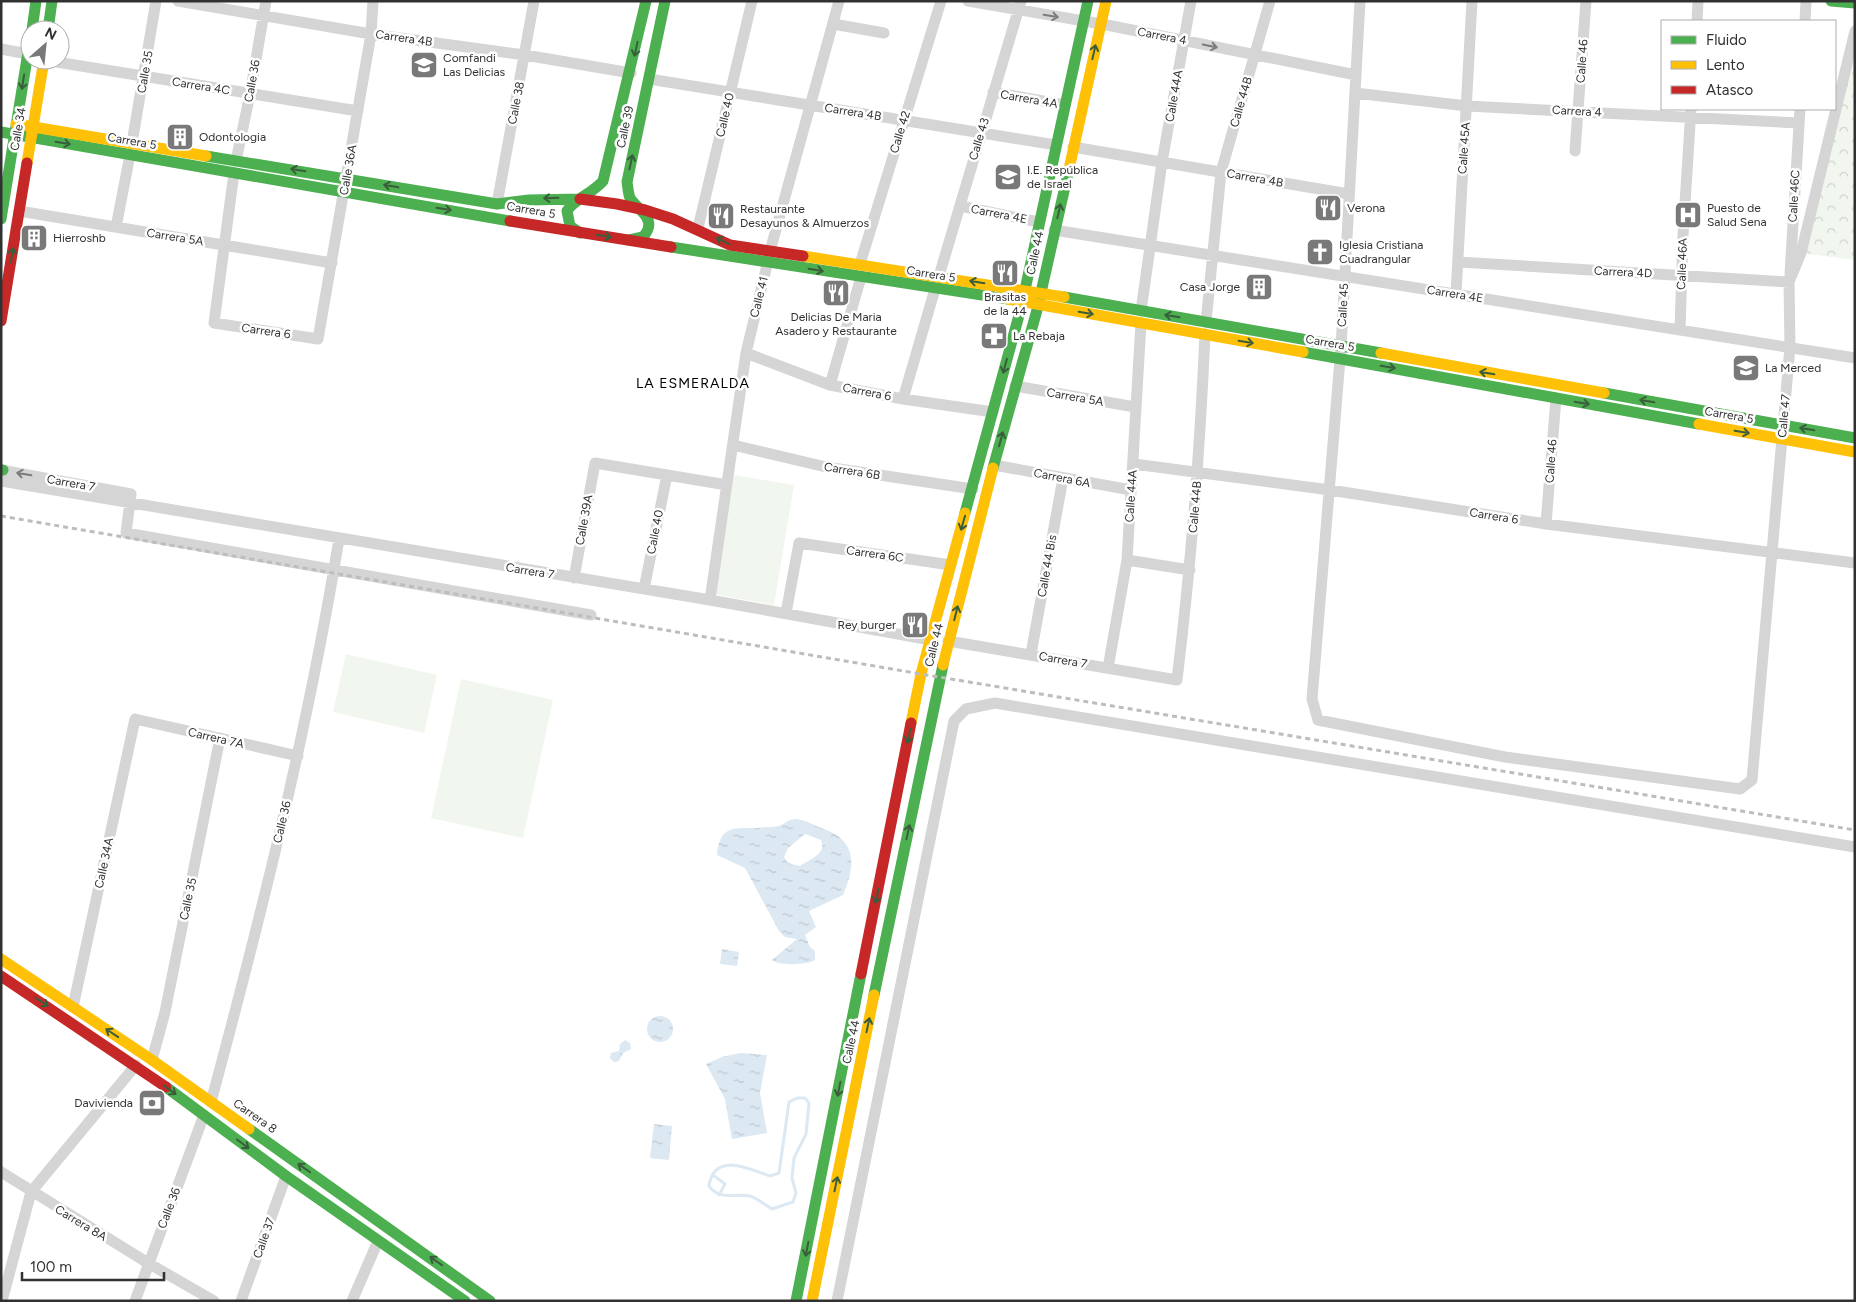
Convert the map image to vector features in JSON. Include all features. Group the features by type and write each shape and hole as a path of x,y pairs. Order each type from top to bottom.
{"main road":[{"path":"33,20 36,1"},
{"path":"49,20 52,1"},
{"name":"Calle 39","path":"578,198 594,192 603,182 631,73 646,1"},
{"name":"Calle 39","path":"629,240 637,240 649,228 646,212 630,197 627,182 665,1"},
{"name":"Calle 44","path":"796,1301 918,688 1025,290 1088,1"},
{"name":"Calle 44","path":"812,1301 948,641 1039,298 1106,1"},
{"path":"1831,1 1855,3"},
{"name":"Calle 34","path":"1,219 25,70"},
{"name":"Calle 34","path":"1,321 4,287 19,211 42,70"},
{"name":"Carrera 5","path":"1,132 16,129 131,149 234,173 580,233 1022,302 1039,298"},
{"name":"Carrera 5","path":"131,149 236,160 497,204 530,199 578,198 639,207 698,228 730,245 1025,290 1039,298 1141,317 1206,328 1341,346 1855,438"},
{"path":"578,198 569,208 567,214 570,226 580,233"},
{"name":"Carrera 5","path":"1206,328 1340,359 1855,452"},
{"name":"Carrera 8","path":"1,959 152,1060 473,1295 487,1300"},
{"path":"1,976 136,1065 286,1176 465,1301"}],"street":[{"name":"Calle 35","path":"116,227 156,1"},
{"name":"Carrera 4B","path":"178,1 371,34 525,55 631,73"},
{"name":"Calle 36","path":"236,160 250,94 266,1"},
{"name":"Calle 36A","path":"318,339 371,34 373,1"},
{"name":"Calle 38","path":"497,204 534,1"},
{"name":"Calle 40","path":"698,228 752,1"},
{"name":"Calle 41","path":"710,600 746,353 771,250 839,1"},
{"name":"Calle 42","path":"860,264 941,1"},
{"name":"Carrera 4","path":"968,1 1019,6 1083,21 1356,76"},
{"name":"Calle 44A","path":"1108,668 1127,560 1141,317 1162,162 1191,1"},
{"name":"Calle 44B","path":"1177,680 1190,570 1198,473 1206,328 1221,172 1270,1"},
{"name":"Calle 45","path":"1360,1 1341,346 1312,699 1318,720 1505,757 1740,789 1752,780"},
{"name":"Calle 45A","path":"1456,294 1472,1"},
{"name":"Calle 46","path":"1575,151 1586,1"},
{"path":"1697,20 1698,1"},
{"path":"1805,20 1806,1"},
{"name":"Calle 43","path":"939,276 1019,6"},
{"path":"832,24 884,33"},
{"name":"Calle 47","path":"1836,109 1855,31"},
{"path":"1,49 20,53"},
{"name":"Carrera 4C","path":"70,64 358,111"},
{"name":"Carrera 4B","path":"649,79 1056,145"},
{"name":"Carrera 4A","path":"993,92 1065,105"},
{"name":"Carrera 4","path":"1355,93 1467,106 1691,113 1799,123"},
{"name":"Calle 46C","path":"1789,282 1800,110"},
{"name":"Calle 47","path":"1752,780 1790,347 1789,282 1801,253 1836,110"},
{"name":"Calle 46A","path":"1680,330 1681,275 1691,113"},
{"name":"Carrera 4B","path":"1073,147 1349,194"},
{"path":"224,245 234,173"},
{"name":"Carrera 4E","path":"960,206 1039,222"},
{"name":"Carrera 5A","path":"19,211 332,263"},
{"name":"Carrera 4E","path":"1054,230 1855,358"},
{"name":"Carrera 6","path":"224,245 214,324 318,339"},
{"name":"Carrera 4D","path":"1458,262 1789,282"},
{"path":"830,385 861,277"},
{"path":"903,399 935,289"},
{"name":"Carrera 6","path":"746,353 830,385 903,399 993,412"},
{"name":"Carrera 5A","path":"1015,386 1135,407"},
{"name":"Calle 46","path":"1546,524 1556,398"},
{"name":"Carrera 6B","path":"733,445 826,467 973,489"},
{"name":"Calle 39A","path":"574,578 595,463 667,475"},
{"name":"Carrera 6A","path":"994,464 1131,490"},
{"name":"Carrera 6","path":"1134,464 1330,490 1546,524 1772,551 1855,563"},
{"name":"Carrera 7","path":"2,473 130,494 129,504 710,600 931,640"},
{"name":"Calle 40","path":"644,589 667,475"},
{"path":"667,475 727,485"},
{"name":"Calle 44 Bis","path":"1031,654 1063,478"},
{"path":"129,504 126,533 591,615"},
{"name":"Calle 36","path":"211,1102 266,895 298,756 339,539"},
{"name":"Carrera 6C","path":"786,613 799,543 951,565"},
{"path":"1127,560 1190,570"},
{"name":"Carrera 7","path":"948,641 1177,680"},
{"path":"837,1301 954,721 966,709 994,703 1855,847"},
{"name":"Carrera 7A","path":"135,719 298,756"},
{"name":"Calle 34A","path":"74,1007 135,719"},
{"name":"Calle 35","path":"152,1060 165,1012 220,738"},
{"path":"2,1301 31,1192 136,1065"},
{"name":"Calle 36","path":"135,1301 204,1114"},
{"name":"Carrera 8A","path":"1,1172 148,1263 214,1301"},
{"name":"Calle 37","path":"241,1301 286,1176"},
{"path":"352,1301 378,1241"}],"green space":[{"path":"1855,31 1855,260 1801,253"},
{"path":"733,475 794,485 774,605 714,594"},
{"path":"346,654 437,675 424,733 333,712"},
{"path":"461,679 553,700 523,838 431,818"}],"water":[{"path":"795,819 835,834 843,840 851,856 851,865 850,875 843,895 809,911 816,927 805,935 810,947 815,951 815,960 793,964 772,960 797,939 785,937 779,931 745,868 717,855 722,836 727,831 740,828 778,826","holes":["805,834 821,840 822,849 820,853 800,866 788,863 784,857 788,848"]},
{"path":"722,949 739,952 737,966 720,964"},
{"path":"660,1016 669,1020 673,1029 669,1038 660,1042 651,1038 647,1029 651,1020"},
{"path":"625,1040 630,1043 631,1049 623,1053 619,1061 614,1062 610,1058 611,1053 619,1051 620,1044"},
{"path":"740,1053 767,1055 760,1093 767,1133 732,1139 725,1099 706,1064 722,1057"},
{"path":"654,1124 672,1126 669,1160 650,1158"}],"waterway":[{"path":"797,1098 805,1098 809,1103 806,1134 794,1158 792,1178 796,1193 793,1202 772,1209 750,1196 728,1196 713,1191 709,1186 712,1175 718,1169 725,1166 734,1165 770,1176 779,1173 789,1102 797,1098"},
{"path":"713,1175 725,1184 719,1195"}],"railway":[{"path":"1,516 921,674 1855,830"}],"traffic: fast":[{"path":"33,20 36,1"},
{"path":"49,20 52,1"},
{"path":"580,233 570,226 567,211 574,203 603,181 646,1"},
{"path":"629,240 643,237 649,225 646,216 630,198 627,182 665,1"},
{"path":"965,513 1021,308 1088,1"},
{"path":"1831,1 1855,3"},
{"path":"1,219 25,70"},
{"path":"1,132 510,221"},
{"path":"206,156 497,204 529,200 580,199"},
{"path":"993,468 1037,310 1069,169"},
{"path":"671,247 1008,299"},
{"path":"1064,297 1381,353"},
{"path":"1303,352 1699,424"},
{"path":"1604,393 1855,438"},
{"path":"874,995 943,665"},
{"path":"796,1301 861,974"},
{"path":"166,1087 286,1176 465,1301"},
{"path":"249,1129 490,1301"}],"traffic: slow":[{"path":"1069,169 1106,1"},
{"path":"27,163 42,70"},
{"path":"16,124 206,156"},
{"path":"803,256 1064,297"},
{"path":"1008,299 1303,352"},
{"path":"1381,353 1604,393"},
{"path":"1699,424 1855,452"},
{"path":"943,665 993,468"},
{"path":"911,723 921,674 965,513"},
{"path":"1,959 152,1060 249,1129"},
{"path":"812,1301 874,995"}],"traffic: jam":[{"path":"1,321 27,163"},
{"path":"580,199 645,210 673,219 730,245 803,256"},
{"path":"510,221 671,247"},
{"path":"861,974 911,723"},
{"path":"1,976 166,1087"}],"place":[{"name":"Comfandi Las Delicias","path":"424,65"},
{"name":"Odontologia","path":"180,137"},
{"name":"I.E. República de Israel","path":"1008,177"},
{"name":"Verona","path":"1328,208"},
{"name":"Puesto de Salud Sena","path":"1688,215"},
{"name":"Restaurante Desayunos & Almuerzos","path":"721,216"},
{"name":"Hierroshb","path":"34,238"},
{"name":"Iglesia Cristiana Cuadrangular","path":"1320,252"},
{"name":"Brasitas de la 44","path":"1005,273"},
{"name":"Casa Jorge","path":"1259,287"},
{"name":"Delicias De Maria Asadero y Restaurante","path":"836,293"},
{"name":"La Rebaja","path":"994,336"},
{"name":"La Merced","path":"1746,368"},
{"name":"Rey burger","path":"915,625"},
{"name":"Davivienda","path":"152,1103"}],"district":[{"name":"LA ESMERALDA","path":"693,383"}]}
